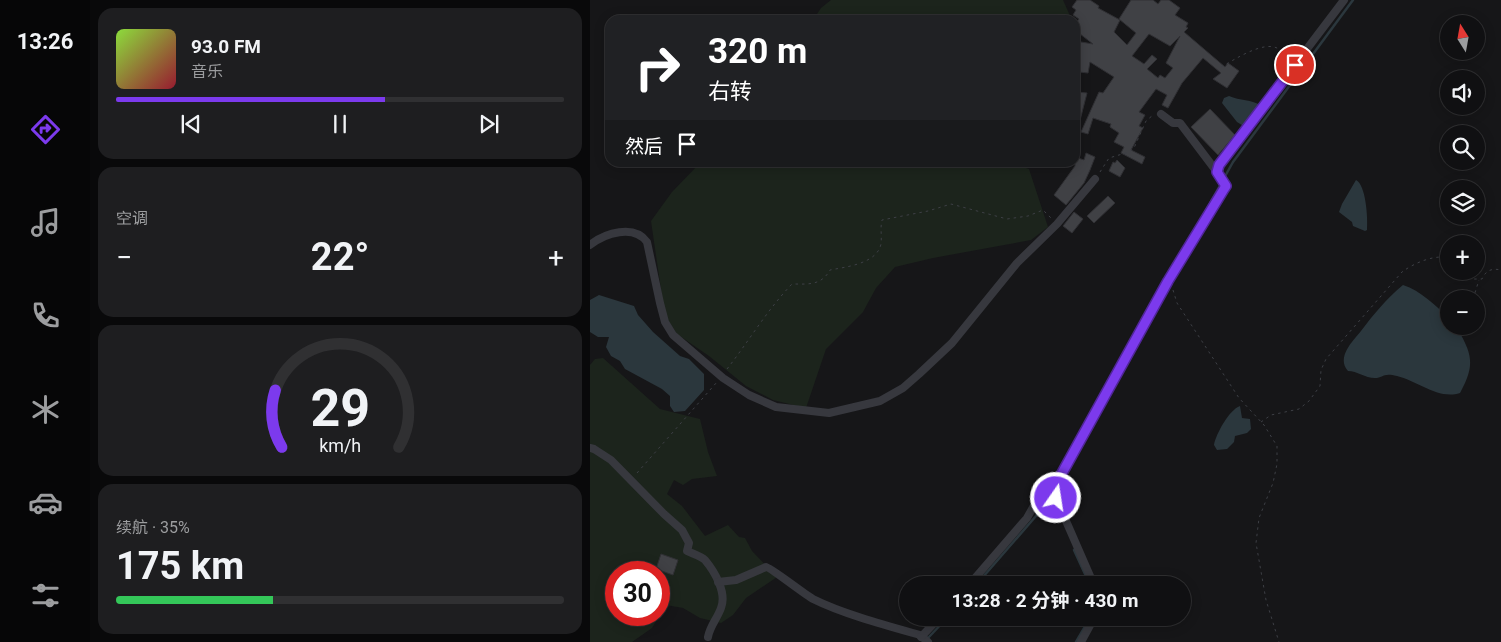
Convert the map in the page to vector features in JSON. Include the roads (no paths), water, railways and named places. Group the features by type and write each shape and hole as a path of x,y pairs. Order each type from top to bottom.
{"street":[{"path":"978,576 1061,475 1171,275 1224,189 1219,165 1344,0"},
{"path":"1161,114 1173,123 1180,123 1221,178"},
{"path":"590,245 607,234 631,232 642,235 647,242 665,322 673,335 721,377 749,395 776,407 829,414 880,400 903,388 952,343 1017,263 1056,224 1095,179"},
{"path":"590,448 594,448 611,460 631,479 682,530 689,543 687,551 704,559 722,590 722,605 708,637"},
{"path":"1054,483 1056,498 1090,576"},
{"path":"718,582 736,580 770,567 782,578 813,599 924,639 933,626"},
{"path":"1081,642 1090,626"}],"waterway":[{"path":"1190,239 1233,162 1353,0"},
{"path":"1053,501 1049,488 1085,424"},
{"path":"984,576 1036,516 1049,488"},
{"path":"1074,550 1086,576"},
{"path":"927,639 939,626"},
{"path":"1076,642 1085,626"}]}
